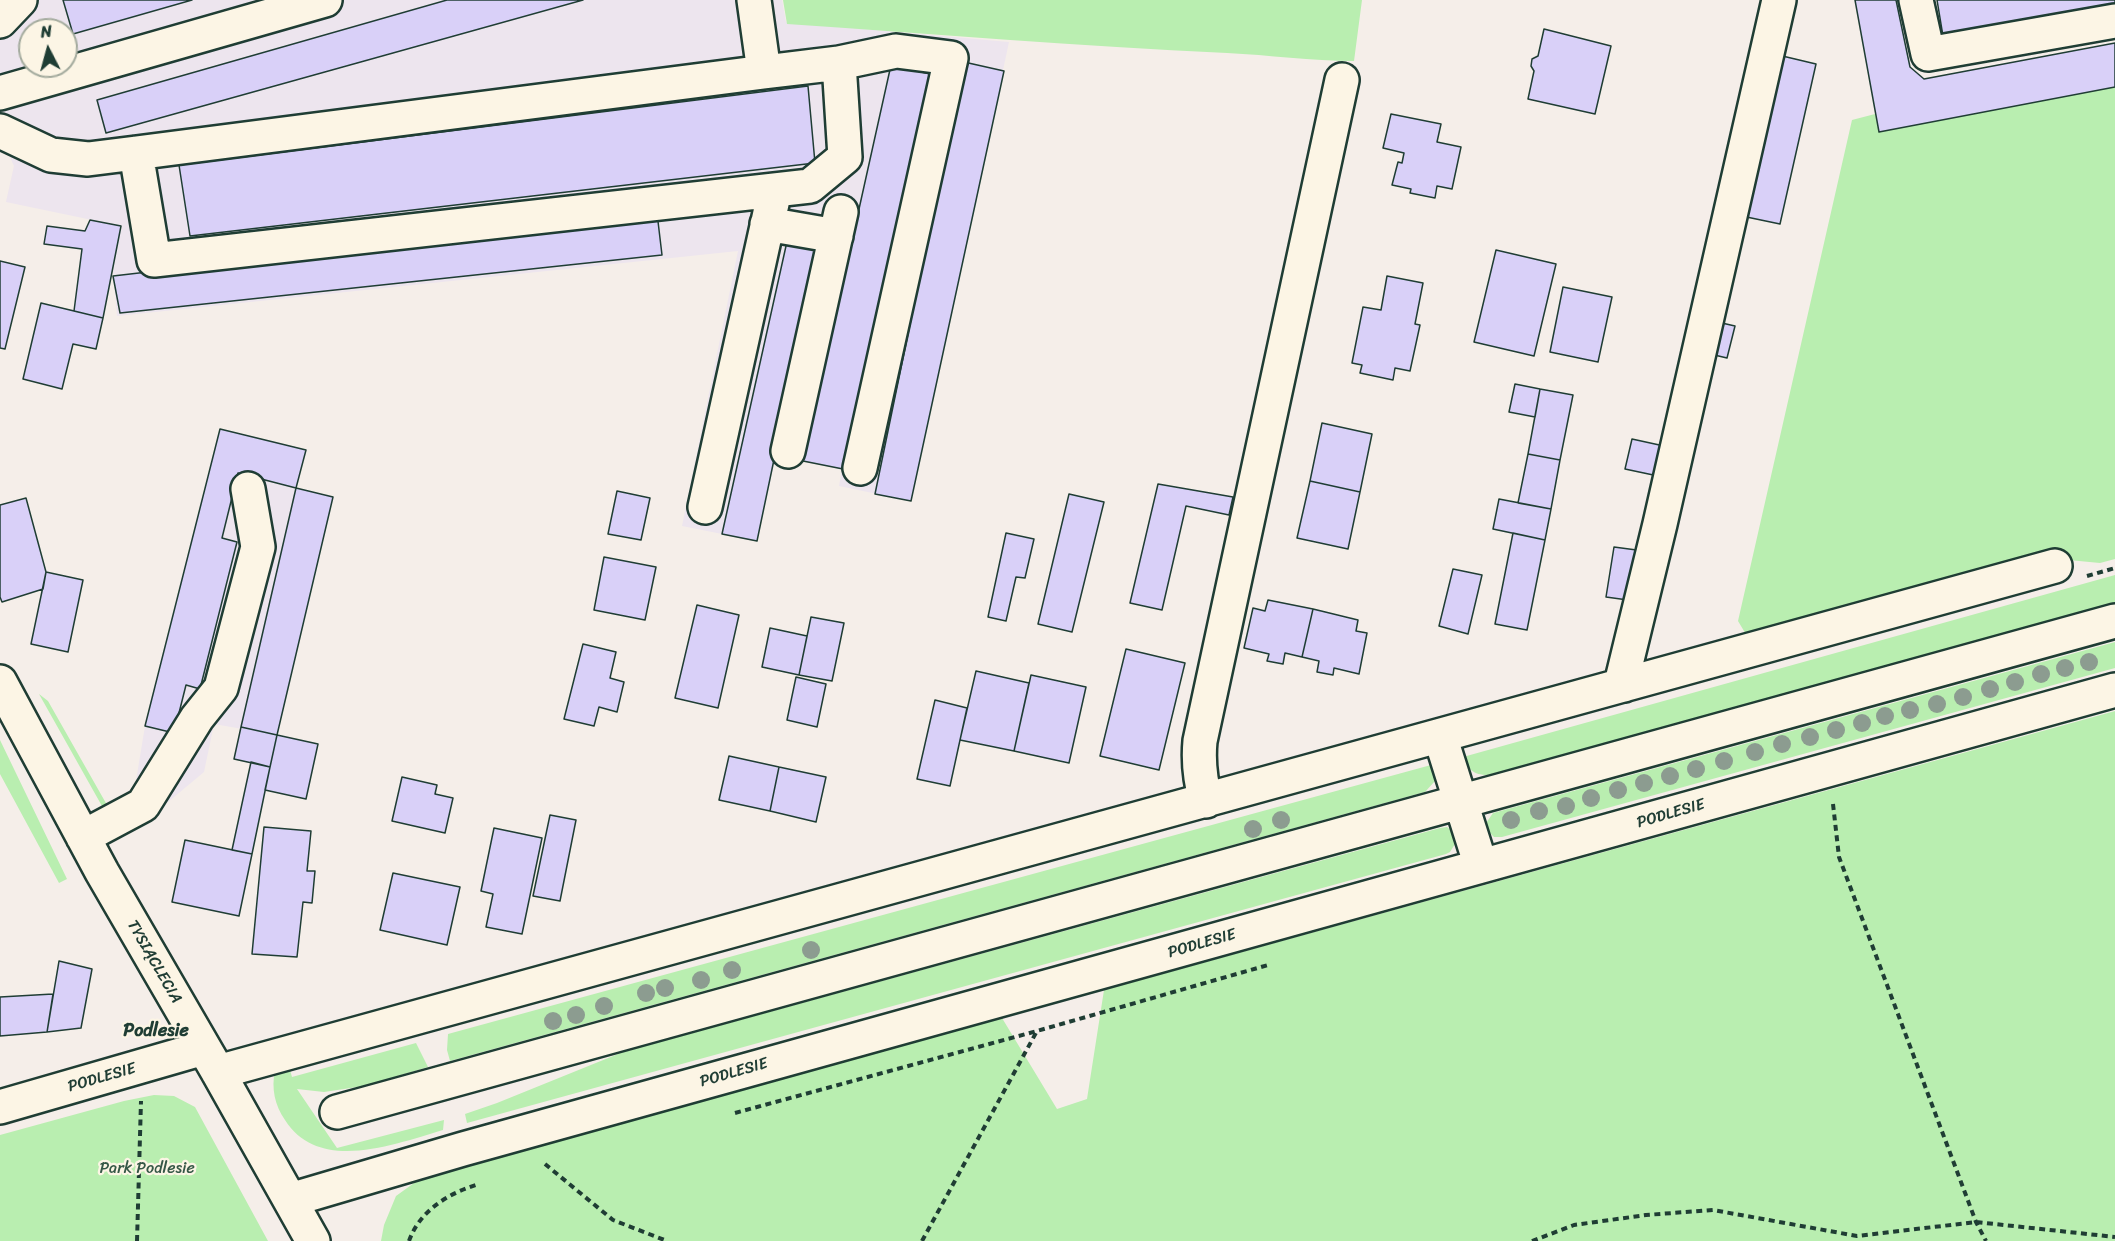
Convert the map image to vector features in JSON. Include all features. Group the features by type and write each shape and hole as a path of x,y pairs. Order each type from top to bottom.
{"street":[{"path":"0,21 20,0"},
{"path":"0,93 325,0"},
{"path":"754,0 764,72"},
{"path":"1624,685 1623,676 1658,535 1779,0"},
{"path":"1916,0 1928,54 2115,21"},
{"path":"0,131 51,155 88,159 839,63 896,51 951,58 860,468"},
{"path":"136,153 154,260 810,186 844,157 839,63"},
{"path":"1206,801 1198,762 1200,741 1342,80"},
{"path":"705,507 775,190"},
{"path":"767,224 839,224 788,451"},
{"path":"82,837 143,805 197,718 220,688 258,547 248,489"},
{"name":"PODLESIE","path":"0,1107 211,1060 1206,801 2055,566"},
{"path":"337,1112 2115,621"},
{"name":"PODLESIE","path":"290,1200 463,1149 2115,690"},
{"name":"TYSIĄCLECIA","path":"5,701 313,1241"},
{"path":"1440,736 1481,866"}],"path":[{"path":"1833,802 1839,857 1976,1222 1986,1241"},
{"path":"922,1241 1037,1031"},
{"path":"137,1241 142,1104 139,1098"},
{"path":"535,1167 545,1164 614,1220 667,1241"},
{"path":"410,1241 413,1230 437,1203 458,1191 485,1182"},
{"path":"1532,1241 1574,1225 1646,1215 1713,1210 1857,1236 1976,1222 2115,1237"}],"shaded area":[{"path":"0,0 782,0 786,22 1009,42 911,501 839,486 842,469 776,456 757,541 682,526 738,251 117,316 113,271 121,226 6,202 14,166 0,136"},
{"path":"220,429 306,450 296,488 333,497 277,735 214,724 204,772 137,828 122,801 135,787 145,726"}],"green space":[{"path":"783,0 1362,0 1354,61 787,24"},
{"path":"2115,87 2115,559 2100,563 2058,559 1750,641 1738,621 1852,120 1875,114 1879,132"},
{"path":"2115,575 2115,603 1488,775 1478,774 1472,770 1463,757"},
{"path":"2115,642 2115,668 1502,837 1494,837 1486,829 1486,823 1493,813"},
{"path":"39,694 48,701 111,812 107,815"},
{"path":"2115,711 2115,1241 381,1241 384,1225 396,1196 421,1178 1002,1018 1057,1109 1087,1099 1104,990"},
{"path":"0,740 67,879 59,883 0,774"},
{"path":"1431,765 1435,781 1425,792 450,1061 447,1050 448,1034"},
{"path":"1447,827 1453,832 1455,844 1446,854 467,1123 465,1114 623,1052"},
{"path":"416,1043 428,1067 364,1086 324,1092 297,1089 337,1148 444,1120 443,1130 381,1147 359,1151 337,1151 317,1146 300,1137 285,1120 276,1103 273,1084 275,1071 288,1063 292,1077"},
{"name":"Park Podlesie","path":"154,1095 174,1096 195,1107 268,1241 0,1241 0,1135"}],"building":[{"path":"63,0 192,0 78,33 78,18 68,18"},
{"path":"447,0 583,0 106,133 97,100"},
{"path":"1855,0 1896,0 1910,67 1924,79 2115,43 2115,87 1879,132"},
{"path":"1937,0 2115,0 2115,6 1943,36"},
{"path":"1544,29 1611,46 1595,114 1528,99 1534,71 1531,66 1532,59 1538,56"},
{"path":"1774,54 1816,64 1780,224 1737,215"},
{"path":"964,62 1004,71 911,501 875,494"},
{"path":"891,65 930,74 843,469 803,461"},
{"path":"808,86 815,163 190,236 179,165"},
{"path":"1391,114 1441,124 1437,142 1461,147 1452,189 1437,186 1435,198 1410,193 1411,189 1392,185 1398,162 1402,163 1404,153 1383,148"},
{"path":"657,213 662,255 120,313 113,276"},
{"path":"90,220 121,226 103,318 74,311 82,249 44,244 47,226 85,231"},
{"path":"788,237 819,244 757,541 722,534"},
{"path":"1496,250 1556,264 1534,356 1474,342"},
{"path":"0,261 25,267 5,349 0,348"},
{"path":"1387,276 1423,283 1415,324 1420,325 1410,371 1395,368 1393,380 1360,373 1362,365 1352,363 1363,307 1381,310"},
{"path":"1563,287 1612,297 1598,362 1550,352"},
{"path":"41,303 103,318 96,349 73,344 62,389 23,379"},
{"path":"1713,321 1735,326 1727,358 1706,353"},
{"path":"1515,384 1540,389 1535,417 1509,412"},
{"path":"1540,389 1573,395 1560,460 1528,454"},
{"path":"1322,423 1372,434 1360,492 1310,481"},
{"path":"220,429 306,450 296,488 238,473 222,538 237,542 200,689 186,685 174,733 145,726"},
{"path":"1632,439 1664,446 1658,476 1625,469"},
{"path":"1528,454 1560,460 1551,509 1518,503"},
{"path":"1310,481 1360,492 1348,549 1297,538"},
{"path":"1158,484 1233,497 1229,515 1186,506 1162,610 1130,603"},
{"path":"296,488 333,497 277,735 241,727"},
{"path":"617,491 650,498 641,540 608,534"},
{"path":"1069,494 1104,502 1072,632 1038,624"},
{"path":"26,498 46,572 43,589 2,602 0,597 0,505"},
{"path":"1499,499 1551,509 1545,540 1493,529"},
{"path":"1006,533 1034,539 1025,578 1016,577 1006,621 988,617"},
{"path":"1513,533 1545,540 1527,630 1495,624"},
{"path":"1614,547 1644,551 1635,601 1606,597"},
{"path":"604,557 656,567 645,620 594,610"},
{"path":"1453,569 1482,575 1468,634 1439,626"},
{"path":"46,572 83,580 68,652 31,644"},
{"path":"1268,600 1313,609 1302,657 1285,653 1283,664 1267,661 1269,654 1244,648 1253,608 1265,611"},
{"path":"697,605 739,615 718,708 675,698"},
{"path":"1313,609 1358,620 1356,631 1367,633 1359,674 1334,668 1333,675 1317,672 1319,661 1302,657"},
{"path":"811,617 844,623 832,681 799,675"},
{"path":"770,628 807,636 799,675 762,667"},
{"path":"583,644 616,652 610,678 624,682 617,712 599,707 594,726 564,719"},
{"path":"1126,649 1185,663 1159,770 1100,756"},
{"path":"976,671 1029,683 1014,751 960,740"},
{"path":"1031,675 1086,687 1069,763 1014,751"},
{"path":"796,677 826,684 817,727 787,720"},
{"path":"935,700 967,708 950,786 917,779"},
{"path":"241,727 277,735 270,767 234,759"},
{"path":"277,735 318,744 306,799 265,790"},
{"path":"729,756 779,767 770,811 719,800"},
{"path":"251,762 270,767 252,854 232,850"},
{"path":"779,767 826,777 816,822 770,811"},
{"path":"402,777 437,785 435,794 453,798 445,833 392,821"},
{"path":"550,815 576,820 560,901 533,896"},
{"path":"264,827 311,831 307,871 315,871 312,903 303,902 297,957 252,954"},
{"path":"494,828 542,838 522,934 486,927 493,894 481,891"},
{"path":"185,840 252,854 239,916 172,902"},
{"path":"393,873 460,887 447,945 380,930"},
{"path":"59,961 92,969 81,1028 47,1032"},
{"path":"53,994 47,1032 0,1036 0,997"}],"district":[{"name":"Podlesie","path":"156,1031"}]}
